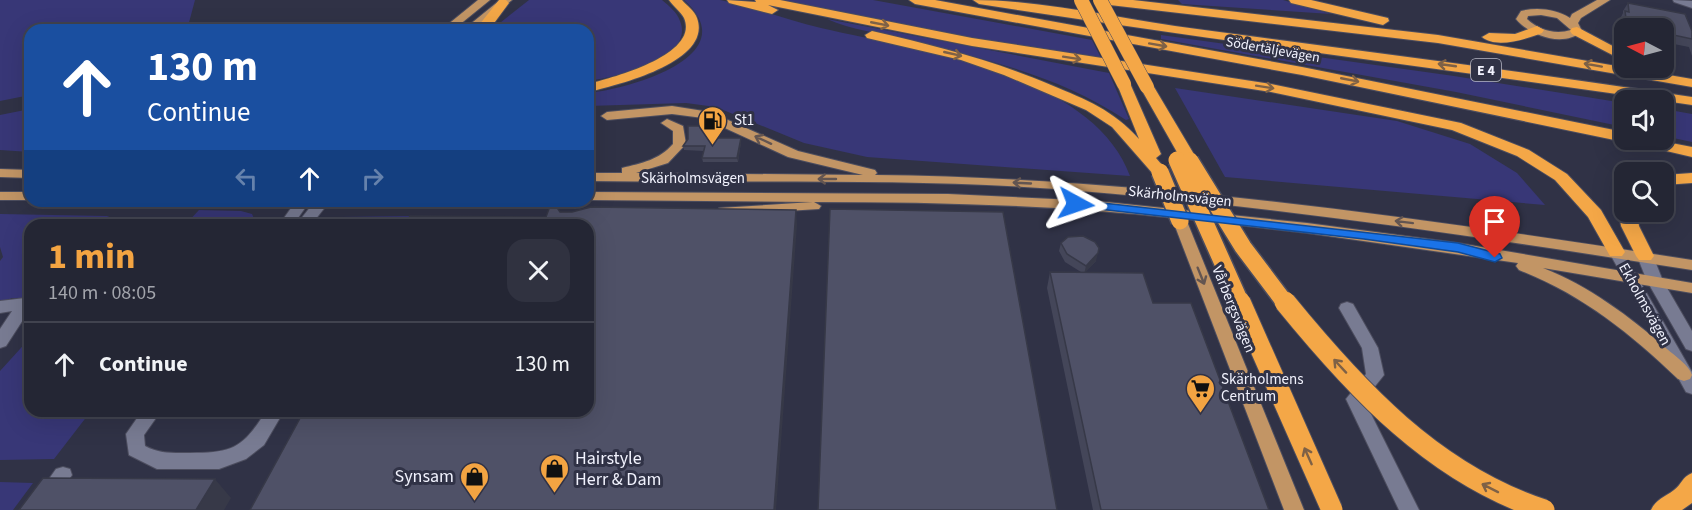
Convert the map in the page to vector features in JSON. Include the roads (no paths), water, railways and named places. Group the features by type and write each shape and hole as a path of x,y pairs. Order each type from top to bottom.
{"highway":[{"path":"594,87 646,72 671,58 690,39 691,22 684,8 675,0"},
{"path":"733,0 965,57 1009,72 1091,107 1117,124 1160,172"},
{"path":"761,0 972,42 1271,88 1456,126 1523,153 1562,177 1591,208 1616,252"},
{"name":"Södertäljevägen","path":"915,0 1302,71 1614,135"},
{"name":"Södertäljevägen","path":"979,0 1150,27 1500,72 1692,101"},
{"path":"1082,0 1124,84 1180,221"},
{"path":"1101,0 1438,39 1692,82"},
{"path":"1101,0 1184,160 1332,510"},
{"path":"1295,0 1408,26"},
{"path":"487,24 505,2"},
{"path":"1191,10 1408,26 1508,38 1524,37 1537,30"},
{"path":"1575,27 1614,51"},
{"path":"1674,76 1692,82"},
{"path":"1674,148 1692,152"},
{"path":"1184,160 1245,251 1320,345 1362,389 1419,442 1461,472 1519,502 1544,510"},
{"path":"1674,179 1692,178"},
{"path":"1629,222 1645,256"},
{"path":"1663,510 1688,490"}],"main road":[{"path":"454,24 485,0"},
{"path":"1552,14 1586,0"},
{"path":"1575,27 1552,14 1532,12 1521,16 1524,23 1537,30 1566,35 1575,27 1576,16 1605,0"},
{"path":"476,24 505,2"},
{"path":"607,116 672,110 706,115 793,154 815,161 874,174 920,180"},
{"path":"594,176 646,168 671,156 680,144 679,129 667,123"},
{"path":"0,173 24,174"},
{"name":"Skärholmsvägen","path":"594,177 920,180 1055,185 1251,204 1462,229 1692,265"},
{"path":"0,196 24,196"},
{"name":"Skärholmsvägen","path":"594,196 882,197 1096,205 1458,248 1692,288"},
{"path":"704,212 812,206 882,197"},
{"name":"Vårbergsvägen","path":"1180,221 1294,510"},
{"path":"1458,248 1514,263 1569,285 1626,322 1688,380"}],"street":[{"path":"1678,0 1692,5"},
{"path":"308,219 318,207"},
{"name":"Ekholmsvägen","path":"1616,252 1688,380"},
{"name":"Ekholmsvägen","path":"1645,256 1655,281 1692,345"},
{"path":"0,307 24,304"},
{"path":"0,342 24,306"},
{"path":"1347,308 1370,348 1375,375 1355,399 1409,510"},
{"path":"148,417 135,434 136,450 157,460 219,461 239,454 258,440 271,417"},
{"path":"37,510 63,475"}],"place":[{"name":"St1","path":"713,146"},
{"name":"Skärholmens Centrum","path":"1200,414"},
{"name":"Hairstyle Herr & Dam","path":"554,494"},
{"name":"Synsam","path":"475,502"}]}
